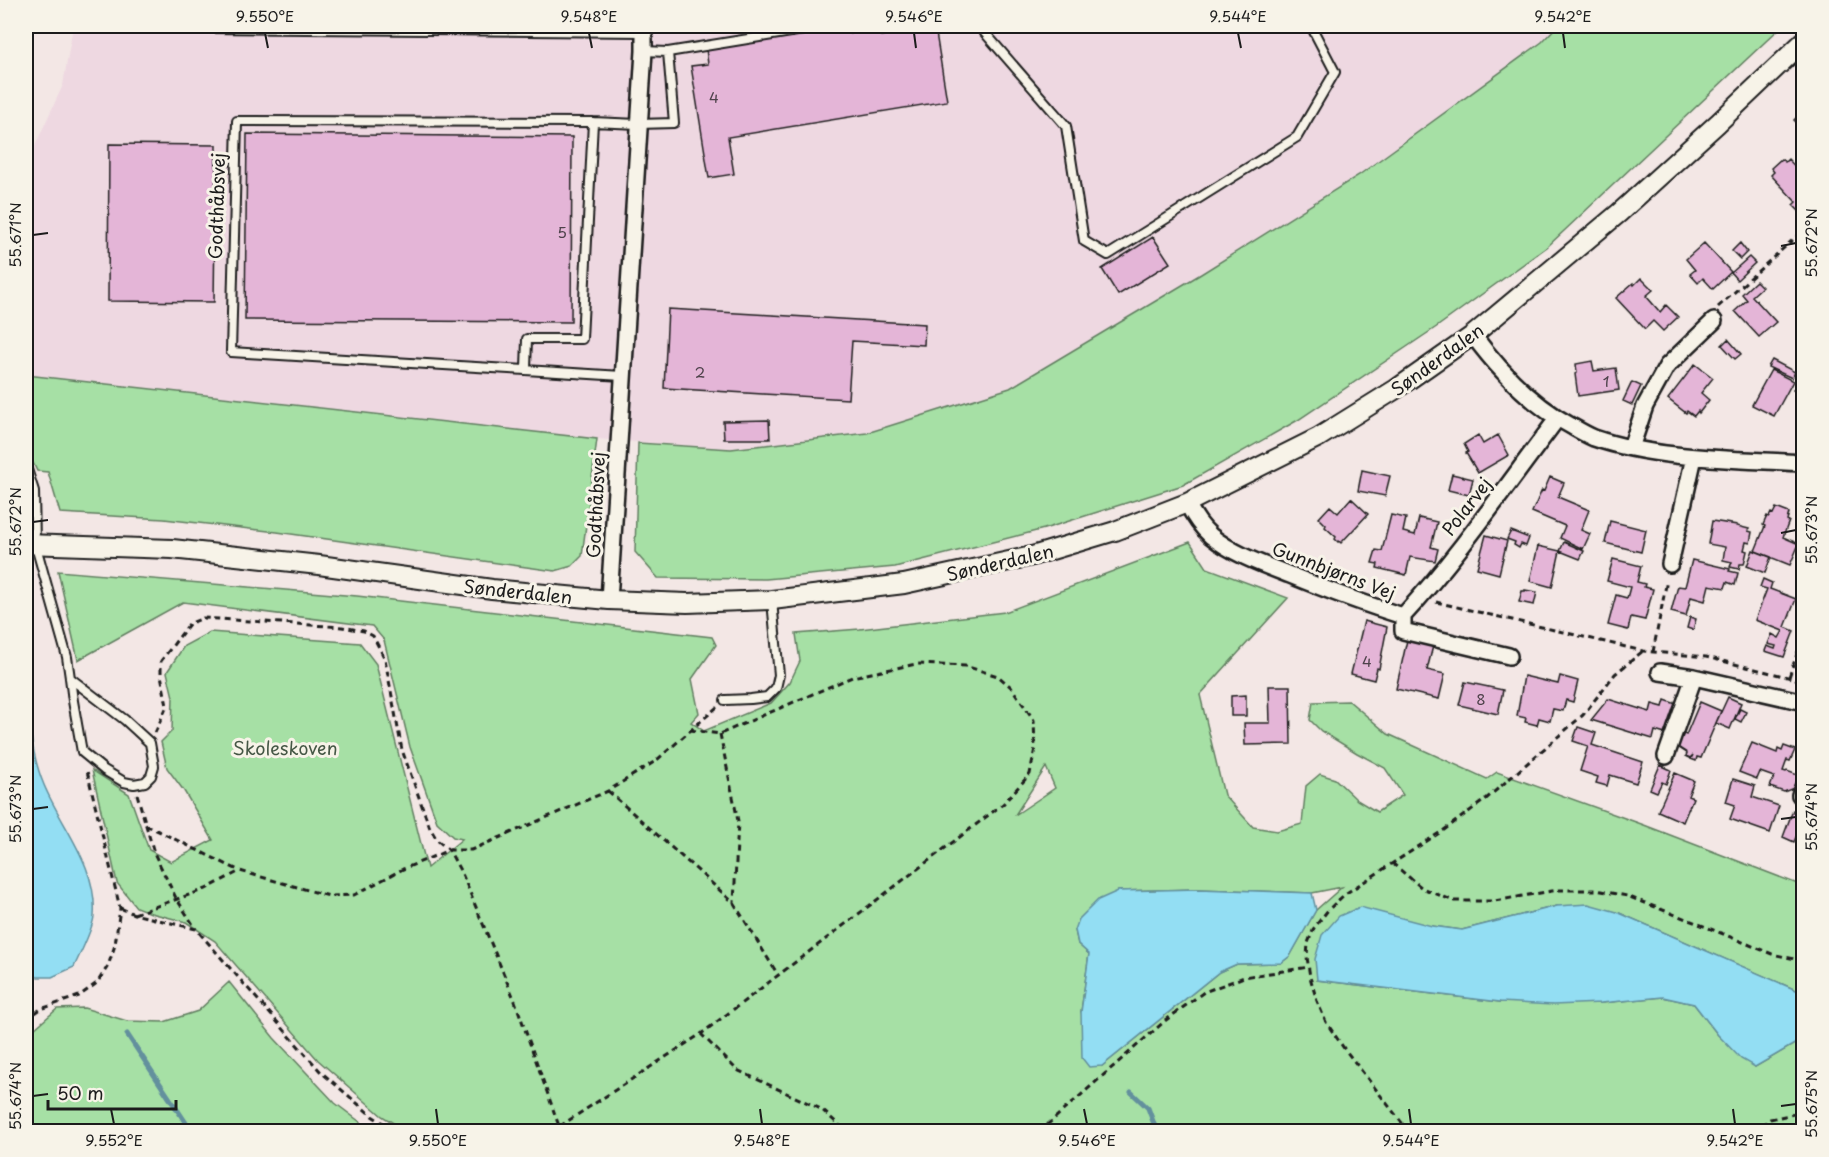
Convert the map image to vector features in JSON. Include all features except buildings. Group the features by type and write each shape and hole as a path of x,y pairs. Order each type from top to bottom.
{"street":[{"name":"Godthåbsvej","path":"609,600 644,29"},
{"name":"Sønderdalen","path":"30,544 172,549 319,565 492,590 609,600 687,603 772,600 904,584 1032,556 1115,531 1187,503 1319,437 1396,389 1473,335 1619,213 1718,123 1803,41"},
{"path":"1631,448 1645,406 1667,366 1714,321"},
{"path":"1473,335 1509,380 1533,401 1557,419 1592,437 1631,448 1694,457 1803,463"},
{"name":"Polarvej","path":"1403,616 1557,419"},
{"path":"1670,564 1694,457"},
{"name":"Gunnbjørns Vej","path":"1187,503 1193,516 1211,536 1236,552 1365,604 1403,616 1403,631 1509,656"},
{"path":"1660,672 1803,702"},
{"path":"1666,756 1694,678"}],"lane":[{"path":"644,51 668,52 828,26"},
{"path":"979,26 1066,126 1084,241 1108,255 1297,137 1335,72 1311,26"},
{"name":"Godthåbsvej","path":"90,27 644,29"},
{"name":"Godthåbsvej","path":"622,376 231,352 237,121 674,123 668,52"},
{"path":"526,369 527,339 582,339 592,122"},
{"path":"26,466 34,491 30,544 67,657 70,678 82,752 104,770 124,782 134,784 146,782 154,766 150,743 125,720 70,678"},
{"path":"725,700 767,697 776,688 779,675 772,600"}],"path":[{"path":"1714,321 1716,308 1803,230"},
{"path":"1653,652 1670,564"},
{"path":"1419,598 1643,651 1706,657 1803,681"},
{"path":"150,743 167,706 161,662 189,624 203,618 342,627 364,631 373,636 385,659 402,750 430,828 437,840 449,850 463,876 515,1001 559,1126"},
{"path":"1789,677 1803,633"},
{"path":"1409,1131 1326,1022 1317,1001 1309,967 1308,943 1314,928 1345,894 1444,830 1486,799 1583,715 1615,674 1643,651"},
{"path":"551,1131 701,1034 1003,804 1030,774 1035,748 1034,720 1011,687 998,676 965,666 916,664 852,677 720,735 690,730"},
{"path":"146,825 240,871 328,896 354,895 403,868 449,850 471,850 608,791 657,760 725,700"},
{"path":"720,735 738,821 734,903"},
{"path":"26,1019 41,1009 79,996 97,984 112,956 120,908 82,752"},
{"path":"134,784 154,853 176,898 196,928 321,1072 372,1116 397,1131"},
{"path":"608,791 734,903 777,975"},
{"path":"1392,863 1422,888 1454,901 1494,901 1558,890 1596,890 1627,896 1772,954 1803,961"},
{"path":"134,914 206,889 240,871"},
{"path":"120,908 134,914 196,928"},
{"path":"1039,1131 1166,1020 1204,992 1244,977 1309,967"},
{"path":"701,1034 737,1070 821,1109 847,1131"},
{"path":"1753,1131 1770,1119 1803,1112"}],"shaded area":[{"path":"73,26 1557,26 1542,42 1359,175 1201,274 1010,388 867,433 731,449 597,439 26,375 26,165 63,85"}],"green space":[{"path":"1557,26 1782,26 1547,247 1438,326 1298,420 1183,485 1044,529 895,567 766,579 658,578 635,552 638,443 731,449 867,433 1010,388 1201,274 1359,175 1542,42"},
{"path":"26,375 597,439 582,556 572,566 555,571 277,532 164,519 60,513 48,472 37,471 26,448"},
{"name":"Skoleskoven","path":"1190,542 1207,568 1288,598 1200,695 1224,795 1253,827 1277,831 1302,824 1306,786 1320,774 1335,779 1357,800 1377,812 1403,795 1385,768 1321,731 1310,720 1313,702 1349,701 1388,734 1487,779 1497,772 1803,886 1803,993 1617,912 1557,906 1462,930 1432,926 1317,980 1500,1002 1601,1003 1663,997 1694,1004 1718,1035 1755,1067 1803,1039 1803,1131 406,1131 382,1116 318,1060 215,941 186,922 136,907 117,883 92,770 129,794 149,850 171,862 213,840 184,791 167,768 161,742 172,731 173,697 167,672 184,646 210,632 360,643 376,664 427,868 462,839 453,837 437,822 410,747 384,640 372,626 183,602 78,660 58,571 357,596 712,637 716,645 692,679 699,713 691,722 704,731 771,703 790,682 800,661 796,634 1005,612","holes":["1046,767 1055,788 1015,815","1342,887 1316,910 1290,956 1281,963 1237,964 1219,972 1102,1066 1081,1012 1089,954 1078,944 1075,930 1118,891 1198,889 1312,893"]},
{"path":"229,982 274,1038 335,1103 372,1131 26,1131 26,1036 57,1009 84,1008 127,1021 164,1022 198,1011"}],"water":[{"path":"26,677 30,732 39,772 51,801 85,864 94,898 93,921 74,967 52,977 37,977 26,967"},
{"path":"1198,889 1312,893 1316,910 1290,956 1281,963 1237,964 1219,972 1102,1066 1089,1067 1082,1058 1081,1012 1089,954 1078,944 1075,930 1079,919 1098,900 1118,891"},
{"path":"1588,904 1617,912 1803,993 1803,1039 1755,1067 1741,1059 1718,1035 1694,1004 1663,997 1553,1005 1500,1002 1317,980 1315,959 1322,935 1339,916 1360,907 1432,926 1462,930 1557,906"}],"waterway":[{"path":"127,1034 192,1132"},
{"path":"1131,1092 1148,1108 1157,1132"}]}
